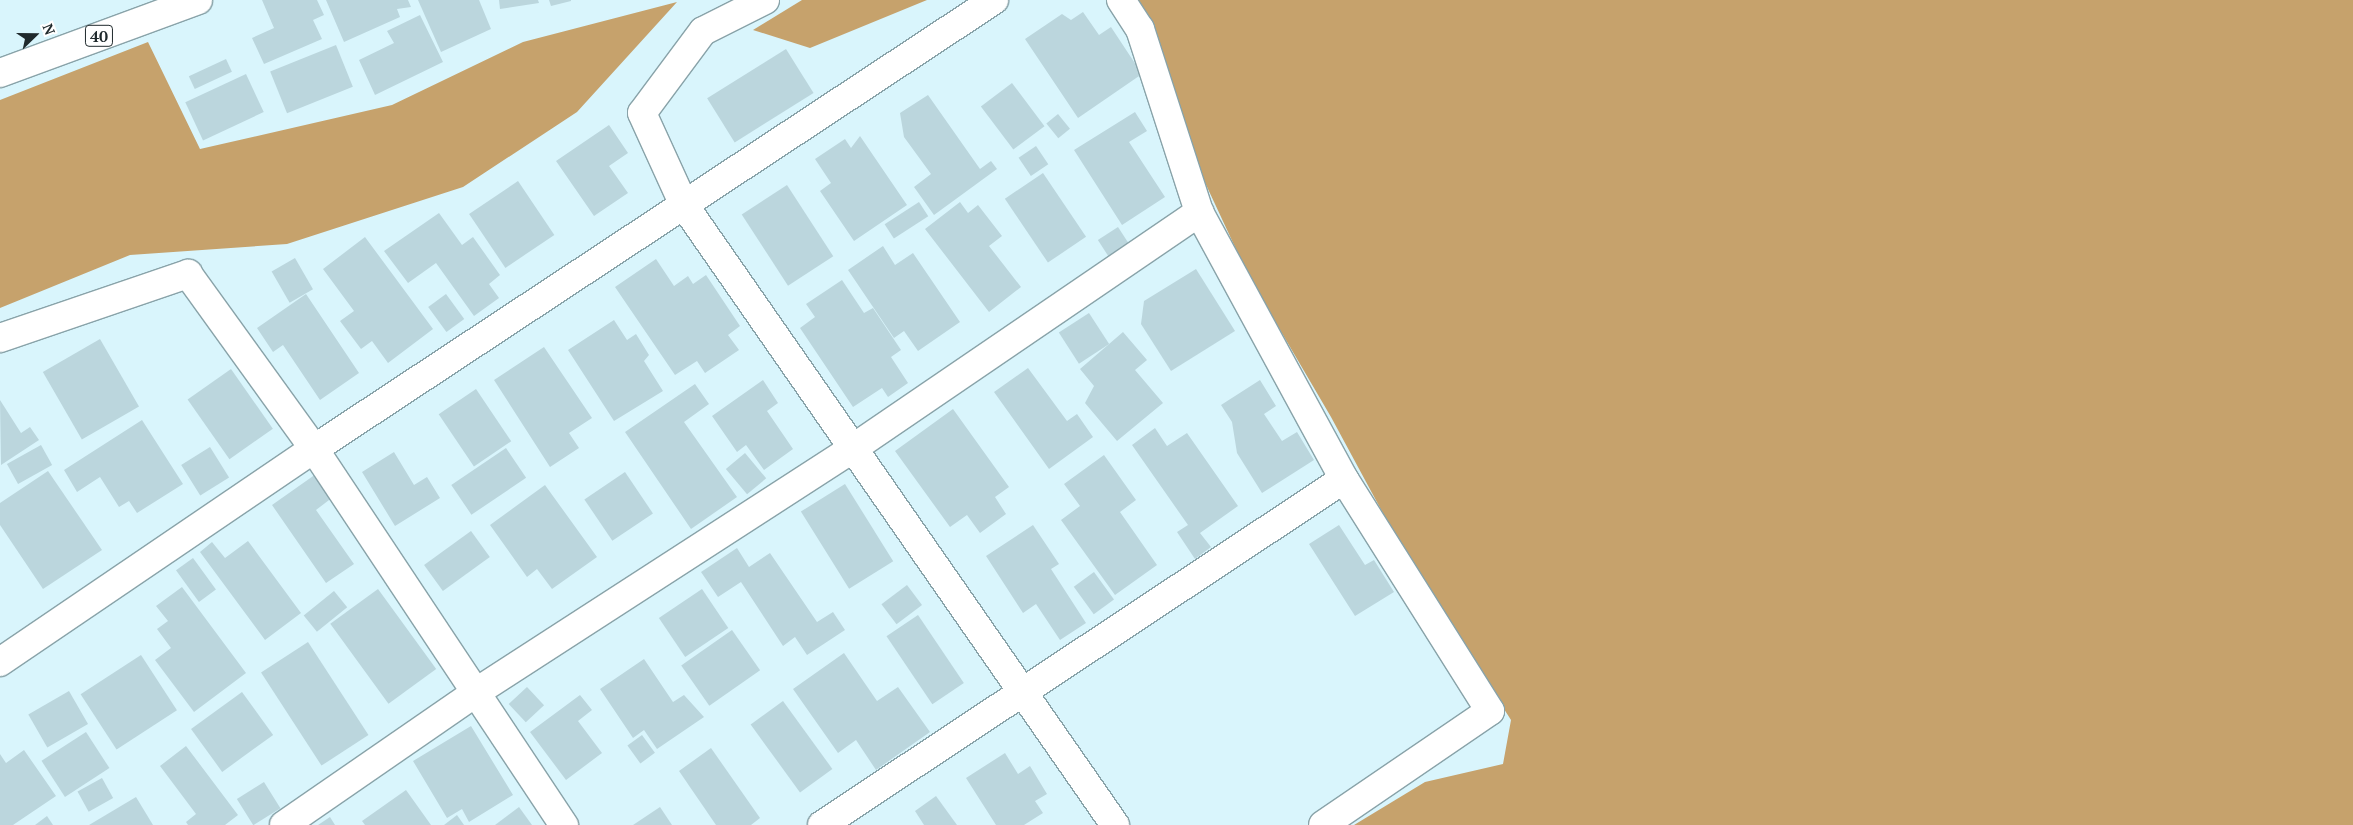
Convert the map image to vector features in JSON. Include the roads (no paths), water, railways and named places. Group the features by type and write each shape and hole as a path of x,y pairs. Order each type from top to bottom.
{"street":[{"name":"40","path":"0,73 198,0"},
{"path":"764,0 703,31 642,113 684,205 854,446 1115,825"},
{"path":"0,662 314,449 994,0"},
{"path":"1121,0 1140,29 1199,212 1344,479 1490,711 1323,825"},
{"path":"284,825 475,693 854,446 1199,212"},
{"path":"0,338 188,274 314,449 564,825"},
{"path":"822,825 1344,479"}]}
